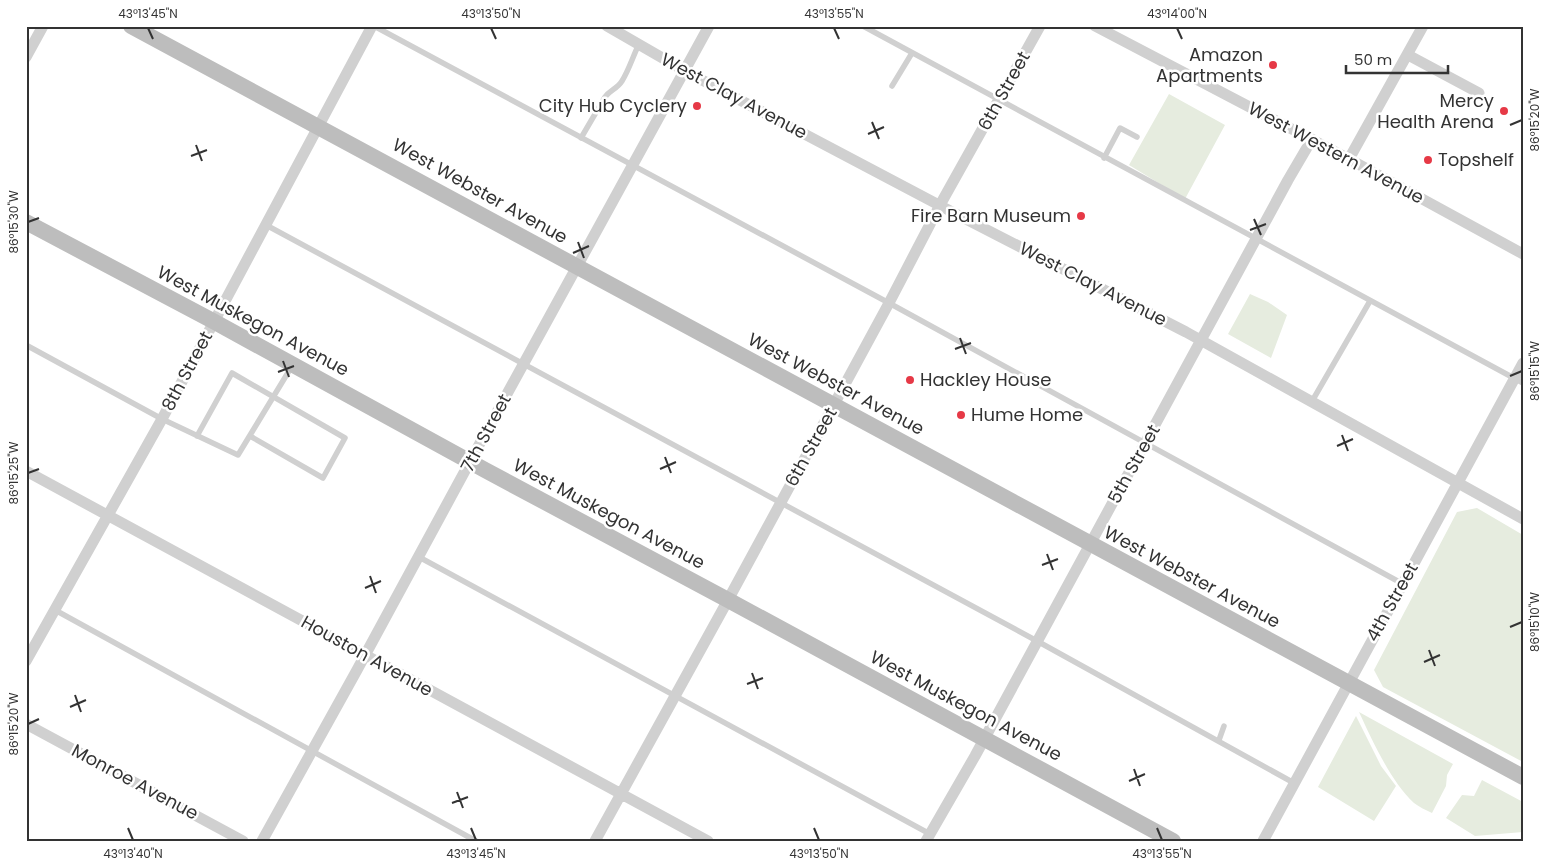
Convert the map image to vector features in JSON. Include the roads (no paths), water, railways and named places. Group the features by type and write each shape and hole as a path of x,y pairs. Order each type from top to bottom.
{"main road":[{"name":"West Webster Avenue","path":"131,26 1523,777"},
{"name":"West Muskegon Avenue","path":"26,222 213,321 470,462 1173,841"}],"street":[{"path":"26,57 43,26"},
{"name":"8th Street","path":"28,655 162,419 373,26"},
{"name":"West Clay Avenue","path":"607,26 685,71 1202,341 1523,519"},
{"name":"7th Street","path":"262,841 709,26"},
{"name":"6th Street","path":"595,841 834,405 940,205 1040,26"},
{"name":"West Western Avenue","path":"1095,26 1118,31 1523,254"},
{"path":"1349,159 1423,26"},
{"path":"1408,55 1480,93"},
{"name":"5th Street","path":"928,838 1312,139"},
{"name":"4th Street","path":"1263,841 1457,482 1519,381 1523,363"},
{"name":"Houston Avenue","path":"26,472 708,841"},
{"name":"Monroe Avenue","path":"26,724 243,841"}],"lane":[{"path":"373,26 889,303 1403,584"},
{"path":"863,26 1519,381"},
{"path":"581,138 609,91 616,88 622,81 638,44"},
{"path":"892,86 912,53"},
{"path":"1104,158 1120,128 1137,137"},
{"path":"266,225 1037,641 1294,783"},
{"path":"1311,403 1370,301"},
{"path":"26,345 162,419 238,455 293,365"},
{"path":"197,436 232,373 346,438 323,478 250,436"},
{"path":"419,557 676,695 928,838"},
{"path":"55,610 476,841"},
{"path":"1219,740 1224,726"}],"place":[{"name":"Amazon Apartments","path":"1273,65"},
{"name":"City Hub Cyclery","path":"697,106"},
{"name":"Mercy Health Arena","path":"1504,111"},
{"name":"Topshelf","path":"1428,160"},
{"name":"Fire Barn Museum","path":"1081,216"},
{"name":"Hackley House","path":"910,380"},
{"name":"Hume Home","path":"961,415"}]}
